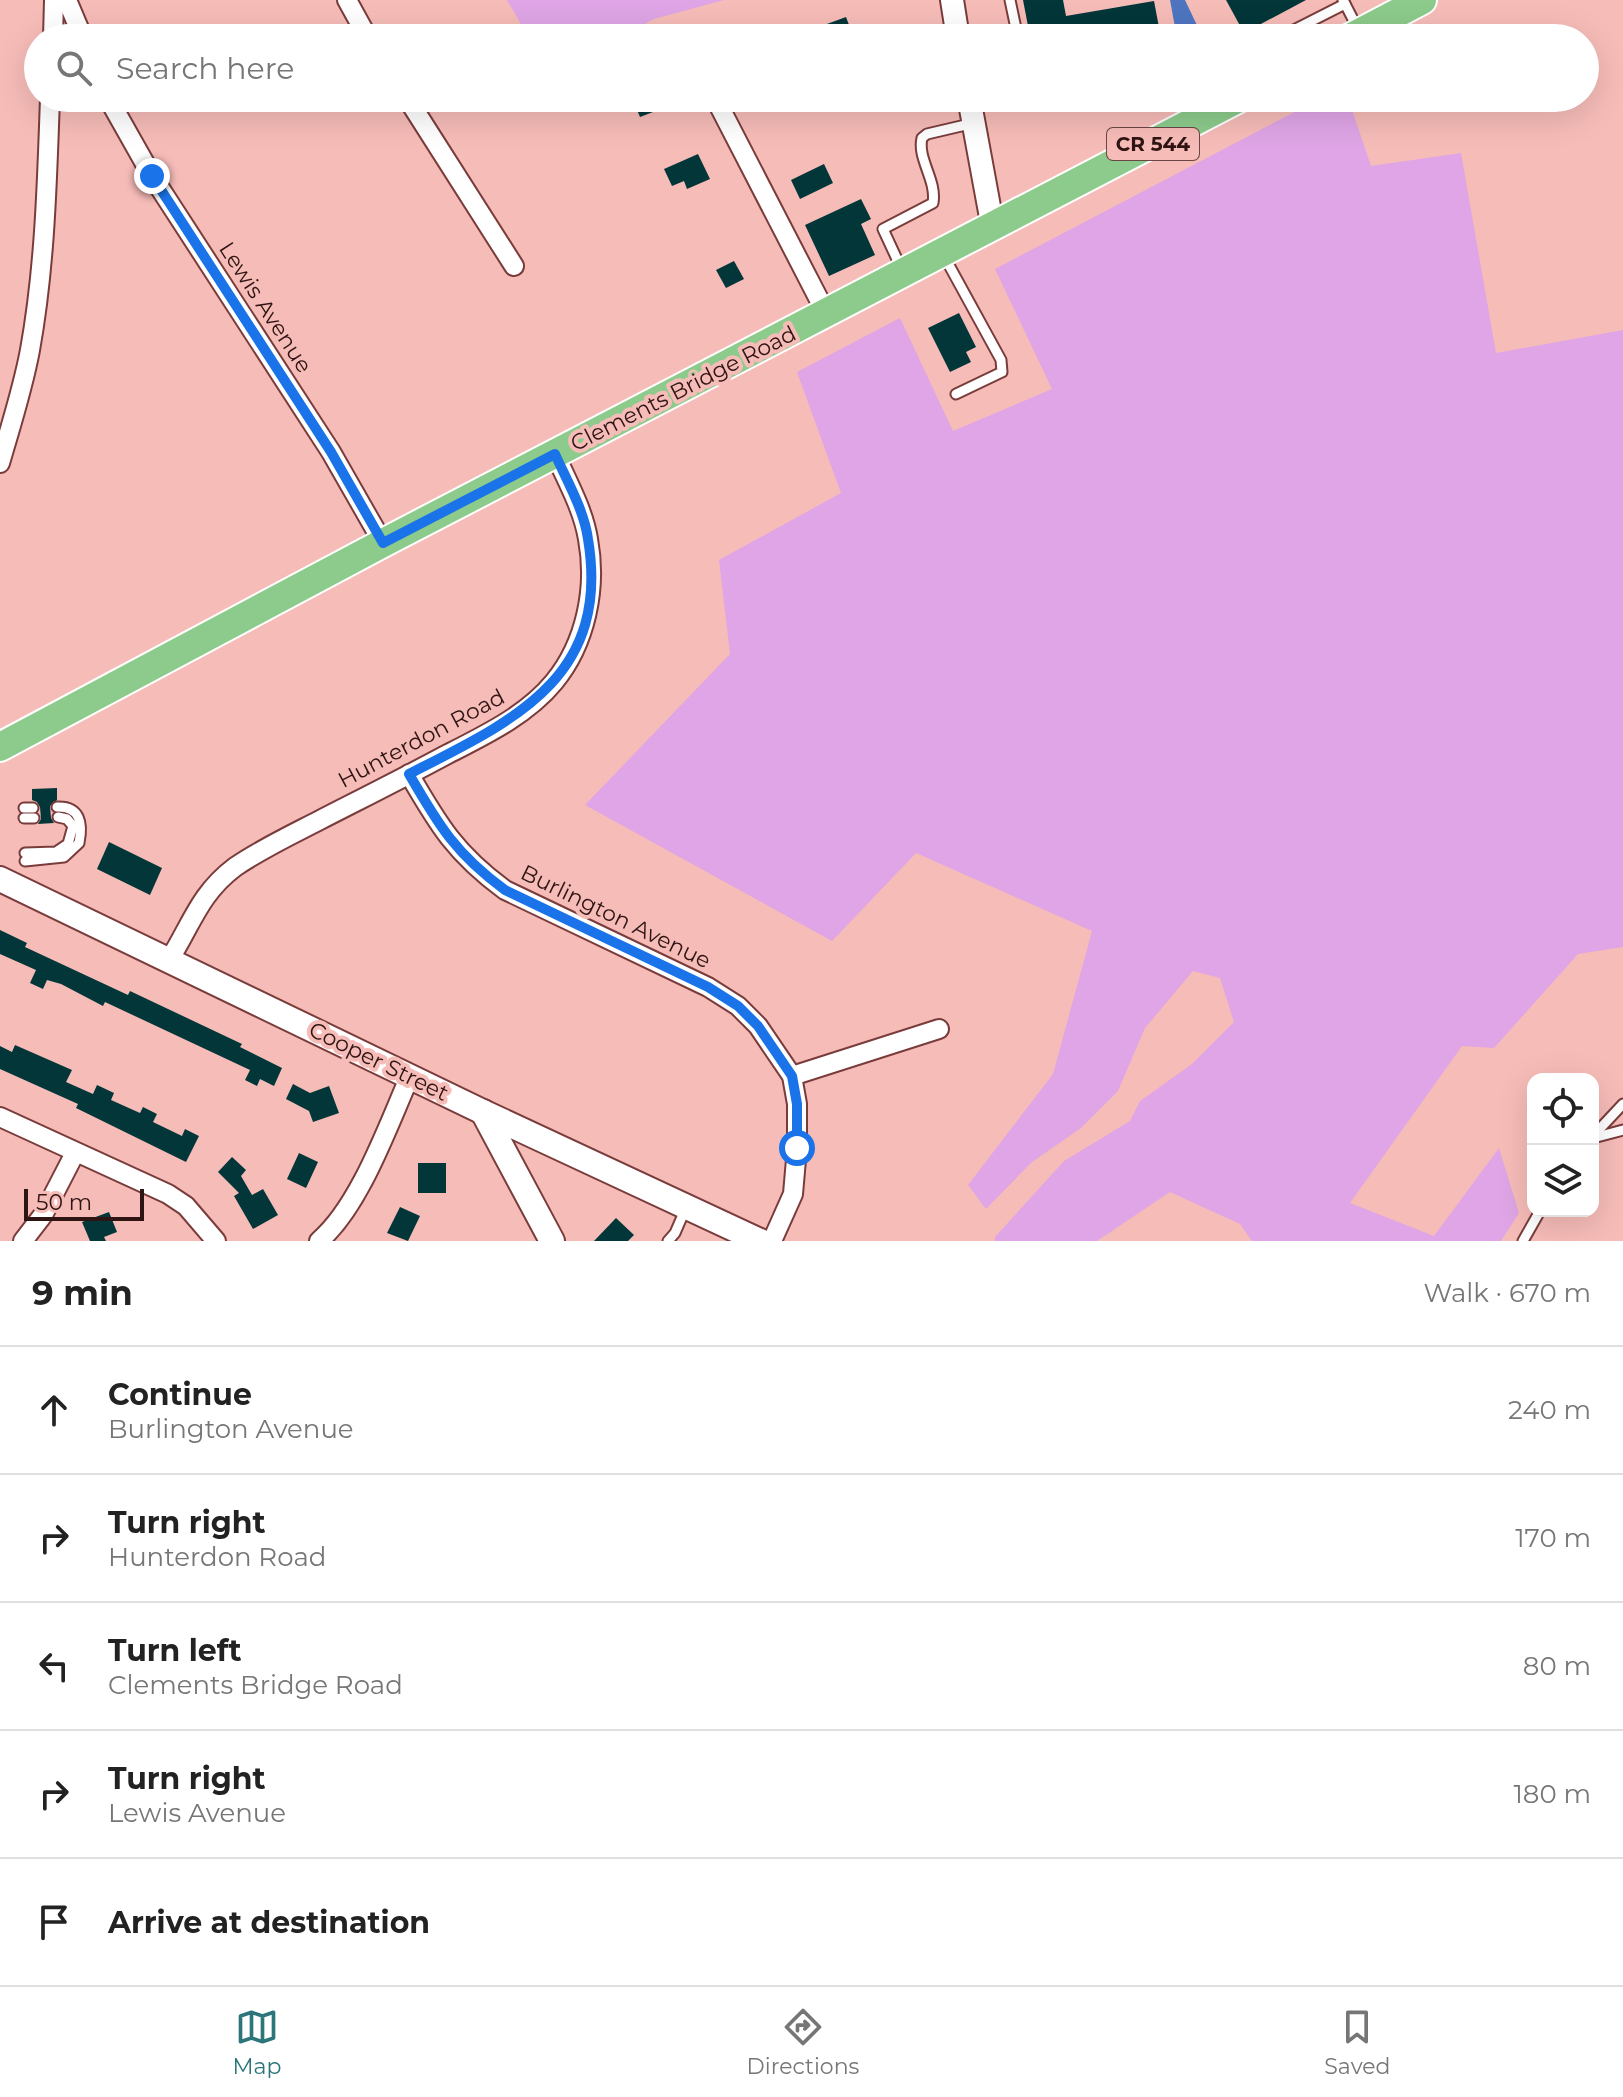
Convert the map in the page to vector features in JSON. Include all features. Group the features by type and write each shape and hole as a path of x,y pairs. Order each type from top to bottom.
{"main road":[{"path":"1376,24 1422,0"},
{"name":"Clements Bridge Road","path":"0,747 383,543 996,226 1205,112"},
{"name":"Cooper Street","path":"0,879 483,1112 760,1241"},
{"path":"483,1112 552,1241"}],"street":[{"path":"53,24 54,0"},
{"path":"67,0 77,24"},
{"path":"347,0 360,24"},
{"path":"952,0 956,24"},
{"path":"0,463 26,365 39,291 49,112"},
{"name":"Lewis Avenue","path":"116,112 152,176 331,452 383,543"},
{"path":"416,112 514,266"},
{"path":"722,112 826,313"},
{"path":"972,112 990,212 996,226"},
{"name":"Hunterdon Road","path":"169,960 191,917 233,868 295,832 489,733 532,704 567,664 582,630 590,599 591,568 582,515 555,454"},
{"name":"Burlington Avenue","path":"409,774 440,828 480,872 524,900 708,987 738,1006 758,1026 792,1076 797,1104 793,1194 772,1241"},
{"path":"792,1076 939,1029"},
{"path":"319,1241 343,1214 368,1170 410,1076"},
{"path":"0,1117 168,1194 186,1206 216,1241"},
{"path":"23,1241 43,1215 75,1153"}],"lane":[{"path":"1010,0 1015,24"},
{"path":"1304,24 1344,2 1351,24"},
{"path":"903,273 883,229 933,203 931,180 921,147 922,138 927,134 974,123"},
{"path":"942,253 1001,360 1002,372 956,394"},
{"path":"25,857 64,857 79,843 81,821 76,812 68,806 58,812"},
{"path":"1599,1130 1623,1104"},
{"path":"1599,1136 1623,1130"},
{"path":"668,1241 675,1233 686,1206"},
{"path":"1523,1241 1537,1217"}],"shaded area":[{"path":"507,0 724,0 645,24 521,24"},
{"path":"1294,112 1353,112 1371,166 1461,153 1496,353 1623,330 1623,947 1578,954 1494,1048 1462,1046 1350,1203 1434,1236 1499,1148 1519,1213 1501,1241 1252,1241 1240,1224 1170,1192 1097,1241 995,1241 995,1237 1064,1161 1130,1121 1140,1101 1192,1064 1234,1022 1220,978 1193,971 1145,1028 1118,1091 1081,1128 1032,1162 986,1209 968,1185 1053,1074 1092,931 916,853 832,941 585,805 730,654 719,560 841,493 797,372 900,318 953,431 1052,389 995,269"}],"water":[{"path":"1170,0 1185,0 1196,24 1174,24"}],"building":[{"path":"1023,0 1063,0 1066,16 1154,1 1158,24 1028,24"},
{"path":"1226,0 1306,0 1261,24 1239,24"},
{"path":"846,17 849,24 827,24"},
{"path":"698,154 710,179 687,189 684,181 672,186 664,169"},
{"path":"824,164 833,183 800,199 791,180"},
{"path":"861,199 871,219 861,224 875,255 829,276 805,225"},
{"path":"734,261 744,279 726,288 716,270"},
{"path":"959,313 976,347 966,352 971,362 950,372 928,328"},
{"path":"57,788 57,800 50,806 54,823 38,824 40,807 32,800 32,789"},
{"path":"109,842 162,868 150,895 97,869"},
{"path":"0,930 27,943 25,947 128,995 130,991 242,1044 240,1047 282,1068 274,1086 260,1079 257,1086 245,1080 250,1070 105,1002 103,1006 47,980 43,989 30,983 36,970 0,954"},
{"path":"15,1045 72,1070 66,1082 93,1094 97,1085 114,1093 111,1100 140,1113 143,1107 157,1114 153,1122 182,1136 185,1129 199,1136 186,1162 76,1108 78,1104 0,1069 0,1046 12,1052"},
{"path":"293,1084 310,1093 329,1086 339,1113 313,1122 309,1111 286,1099"},
{"path":"299,1153 318,1162 306,1188 287,1179"},
{"path":"232,1157 246,1170 241,1176 252,1195 263,1189 278,1215 253,1229 234,1196 239,1193 218,1172"},
{"path":"418,1163 446,1163 446,1193 418,1193"},
{"path":"400,1207 420,1216 408,1241 387,1233"},
{"path":"109,1212 117,1232 104,1237 106,1241 90,1241 82,1222"},
{"path":"616,1218 634,1235 628,1241 594,1241"}],"route":[{"path":"152,176 331,452 383,543 555,454 582,515 591,568 590,599 582,630 567,664 532,704 489,733 409,774 449,840 480,872 505,890 708,987 738,1006 758,1026 792,1076 797,1104 797,1148"}]}
